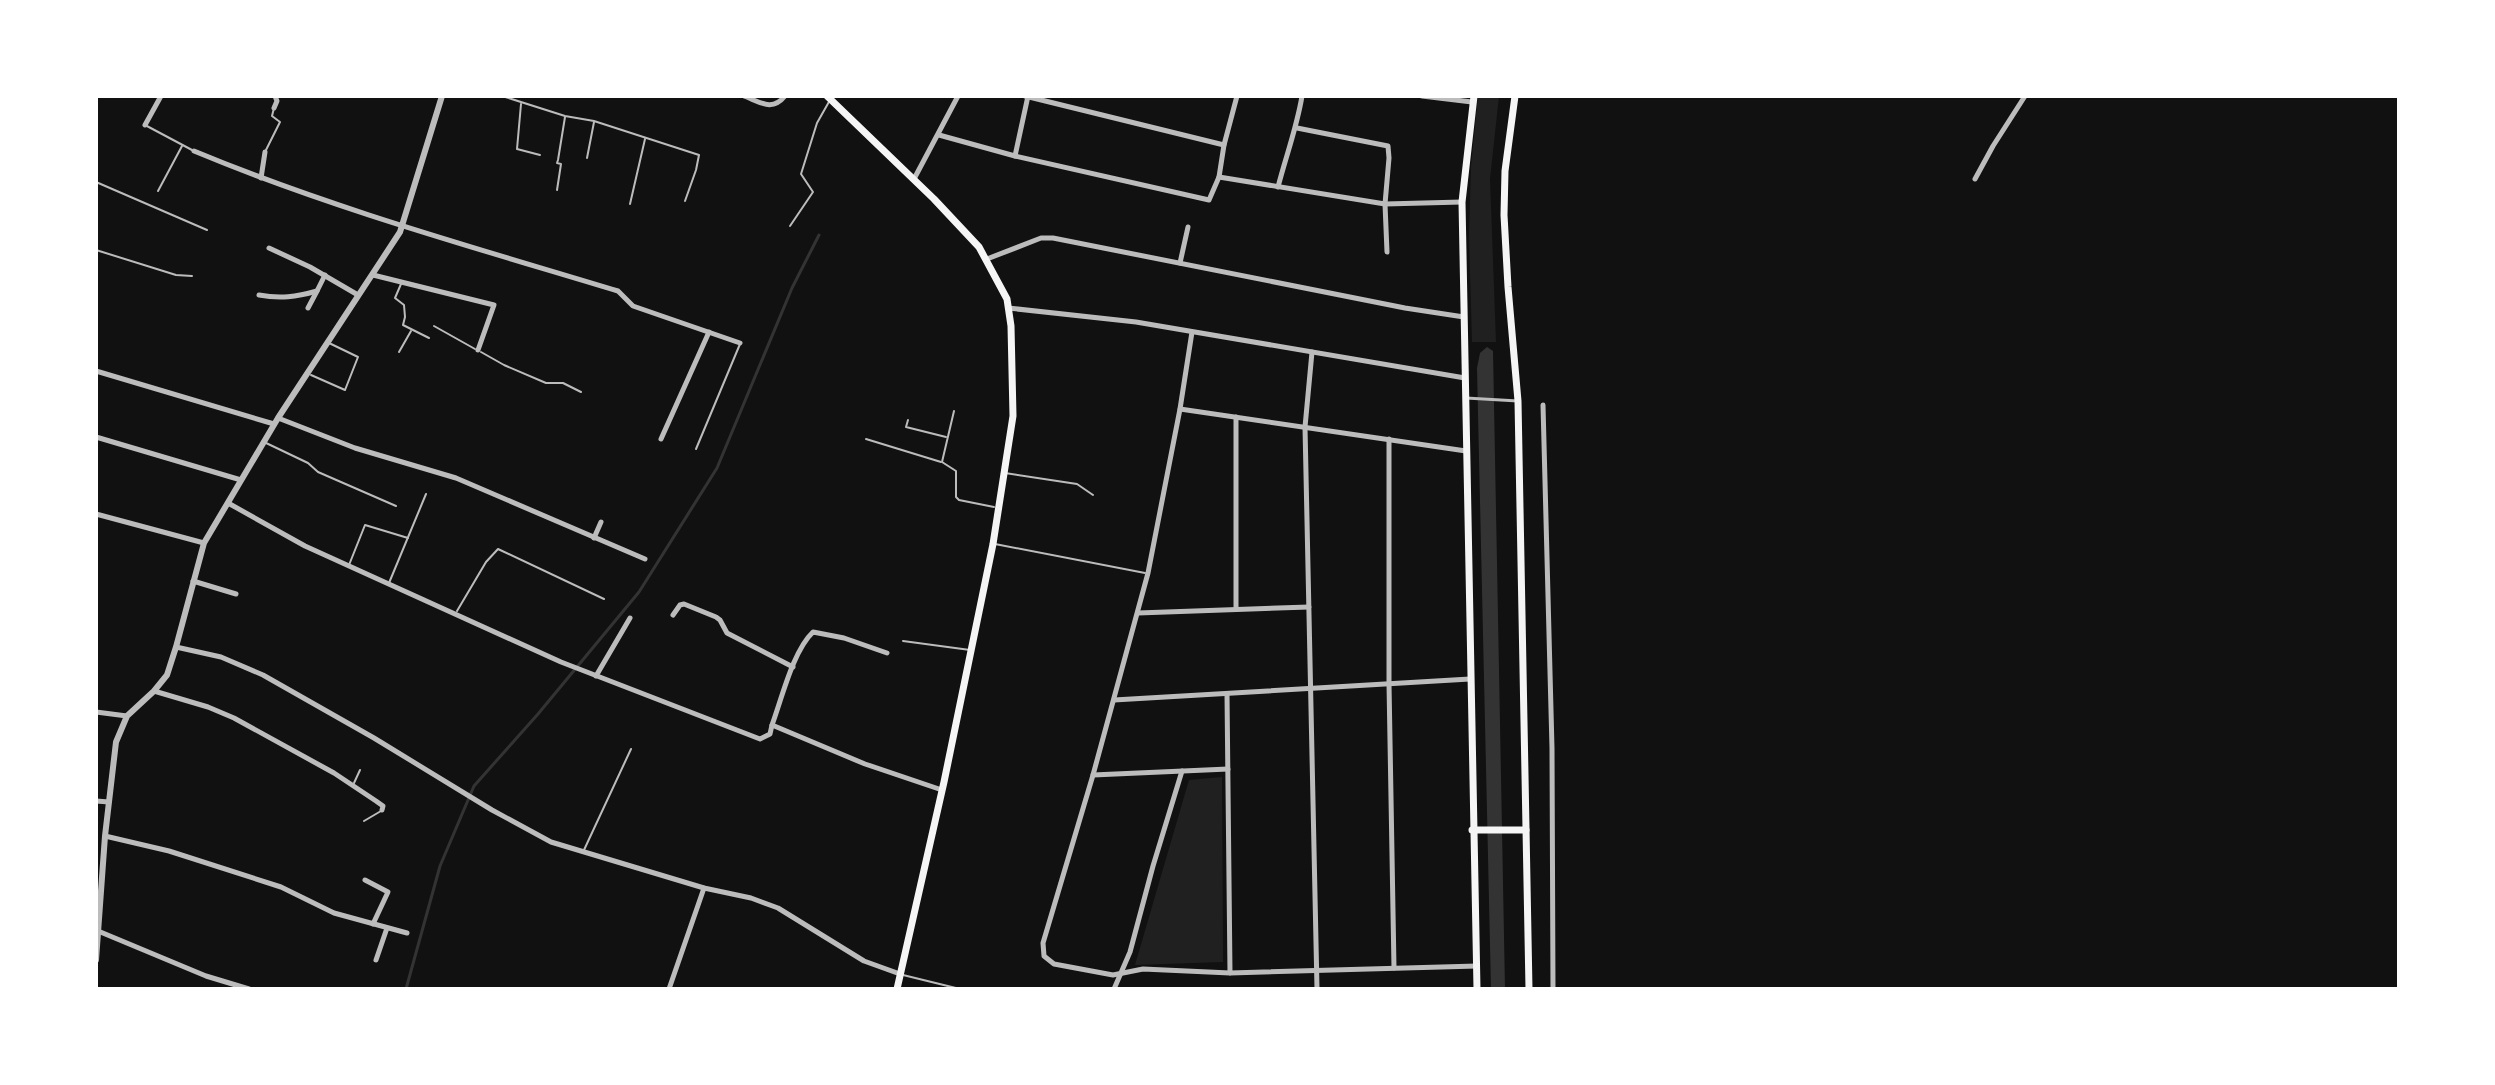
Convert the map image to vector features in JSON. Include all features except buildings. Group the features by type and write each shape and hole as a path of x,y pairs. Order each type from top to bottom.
{"main road":[{"path":"1515,96 1505,171 1504,215 1518,401 1529,989"},
{"path":"829,98 914,179 979,247 1004,293 1012,360 1013,416 993,544 897,989"},
{"path":"1473,99 1462,202 1465,378 1469,398 1466,451 1477,989"},
{"path":"1472,830 1526,830"}],"street":[{"path":"145,125 161,96"},
{"path":"274,108 277,101 275,96"},
{"path":"96,960 116,742 127,716 167,675 204,543 276,421 403,225 442,96"},
{"path":"744,96 769,106 779,103 785,96"},
{"path":"914,179 958,96"},
{"path":"1015,156 1027,96 1224,145"},
{"path":"939,135 1015,156 1209,200 1219,177 1237,96"},
{"path":"1278,187 1291,138 1297,128 1302,96"},
{"path":"1422,96 1473,99"},
{"path":"1975,179 2025,96"},
{"path":"1297,128 1388,146 1385,204 1387,252"},
{"path":"194,151 261,178 403,225 618,291 633,306 740,343"},
{"path":"261,178 265,152"},
{"path":"1219,177 1385,204 1462,202"},
{"path":"1180,263 1188,227"},
{"path":"987,259 1046,238 1464,317"},
{"path":"269,248 358,295"},
{"path":"308,308 325,275"},
{"path":"373,275 494,305 478,350"},
{"path":"259,295 281,299 317,291"},
{"path":"1008,308 1136,322 1465,378"},
{"path":"661,439 709,332"},
{"path":"1192,332 1148,573 1043,943 1044,956 1054,964 1118,975 1143,969 1230,973 1477,966"},
{"path":"1312,352 1305,427 1317,989"},
{"path":"96,371 276,421 456,478 645,559"},
{"path":"1469,398 1518,401"},
{"path":"1543,405 1552,748 1553,989"},
{"path":"1180,409 1466,451"},
{"path":"1236,417 1236,609"},
{"path":"96,437 241,480"},
{"path":"1389,439 1394,968"},
{"path":"228,503 305,546 561,662 760,739 770,734 793,667 813,632 844,638 887,653"},
{"path":"96,514 204,543"},
{"path":"594,538 601,522"},
{"path":"193,581 236,594"},
{"path":"673,615 680,605 700,610 720,620 727,633 793,667"},
{"path":"1138,613 1309,607"},
{"path":"596,676 630,618"},
{"path":"176,647 221,657 263,675 551,842 778,908 864,961 901,974"},
{"path":"1114,700 1470,679"},
{"path":"154,691 234,718 334,773 383,806 382,810"},
{"path":"1227,693 1230,973"},
{"path":"96,712 127,716"},
{"path":"772,725 865,764 942,790"},
{"path":"1093,775 1228,769"},
{"path":"1114,989 1130,952 1182,771"},
{"path":"96,801 109,802"},
{"path":"105,836 169,851 281,887 334,913 407,933"},
{"path":"365,880 388,892 373,924"},
{"path":"669,989 704,888"},
{"path":"376,960 387,928"},
{"path":"98,931 206,976 249,989"}],"lane":[{"path":"502,96 565,116 594,121 699,155 685,201"},
{"path":"790,226 813,192 801,174 817,123 829,98"},
{"path":"521,103 517,149 540,155"},
{"path":"265,152 280,122 272,116 274,108"},
{"path":"557,190 561,164 557,163 565,116"},
{"path":"587,158 594,121"},
{"path":"145,125 194,151"},
{"path":"630,204 645,138"},
{"path":"158,191 182,144"},
{"path":"96,182 207,230"},
{"path":"96,250 176,275 192,276"},
{"path":"401,283 395,298 404,305 403,325 429,338"},
{"path":"434,326 504,365 546,383 563,383 581,392"},
{"path":"399,352 412,330"},
{"path":"308,374 345,390 358,357 328,342"},
{"path":"696,449 740,343"},
{"path":"942,462 954,411"},
{"path":"908,420 906,427 947,437"},
{"path":"866,439 942,462 956,471 956,497 959,500 999,508"},
{"path":"263,442 308,463 318,472 396,506"},
{"path":"1004,473 1077,484 1093,495"},
{"path":"388,584 426,494"},
{"path":"349,566 365,525 408,538"},
{"path":"993,544 1148,573"},
{"path":"456,613 486,562 498,549 604,599"},
{"path":"903,641 972,650"},
{"path":"583,852 631,749"},
{"path":"353,786 360,770"},
{"path":"364,821 382,810"},
{"path":"901,974 960,989"}],"shaded area":[{"path":"1478,96 1499,96 1490,179 1496,342 1472,342 1469,237 1471,166"},
{"path":"1487,347 1493,351 1505,989 1491,989 1477,368 1480,353"},
{"path":"1222,777 1223,962 1135,965 1189,780"}],"waterway":[{"path":"406,989 440,866 474,786 639,592 717,468 792,288 819,235"}]}
